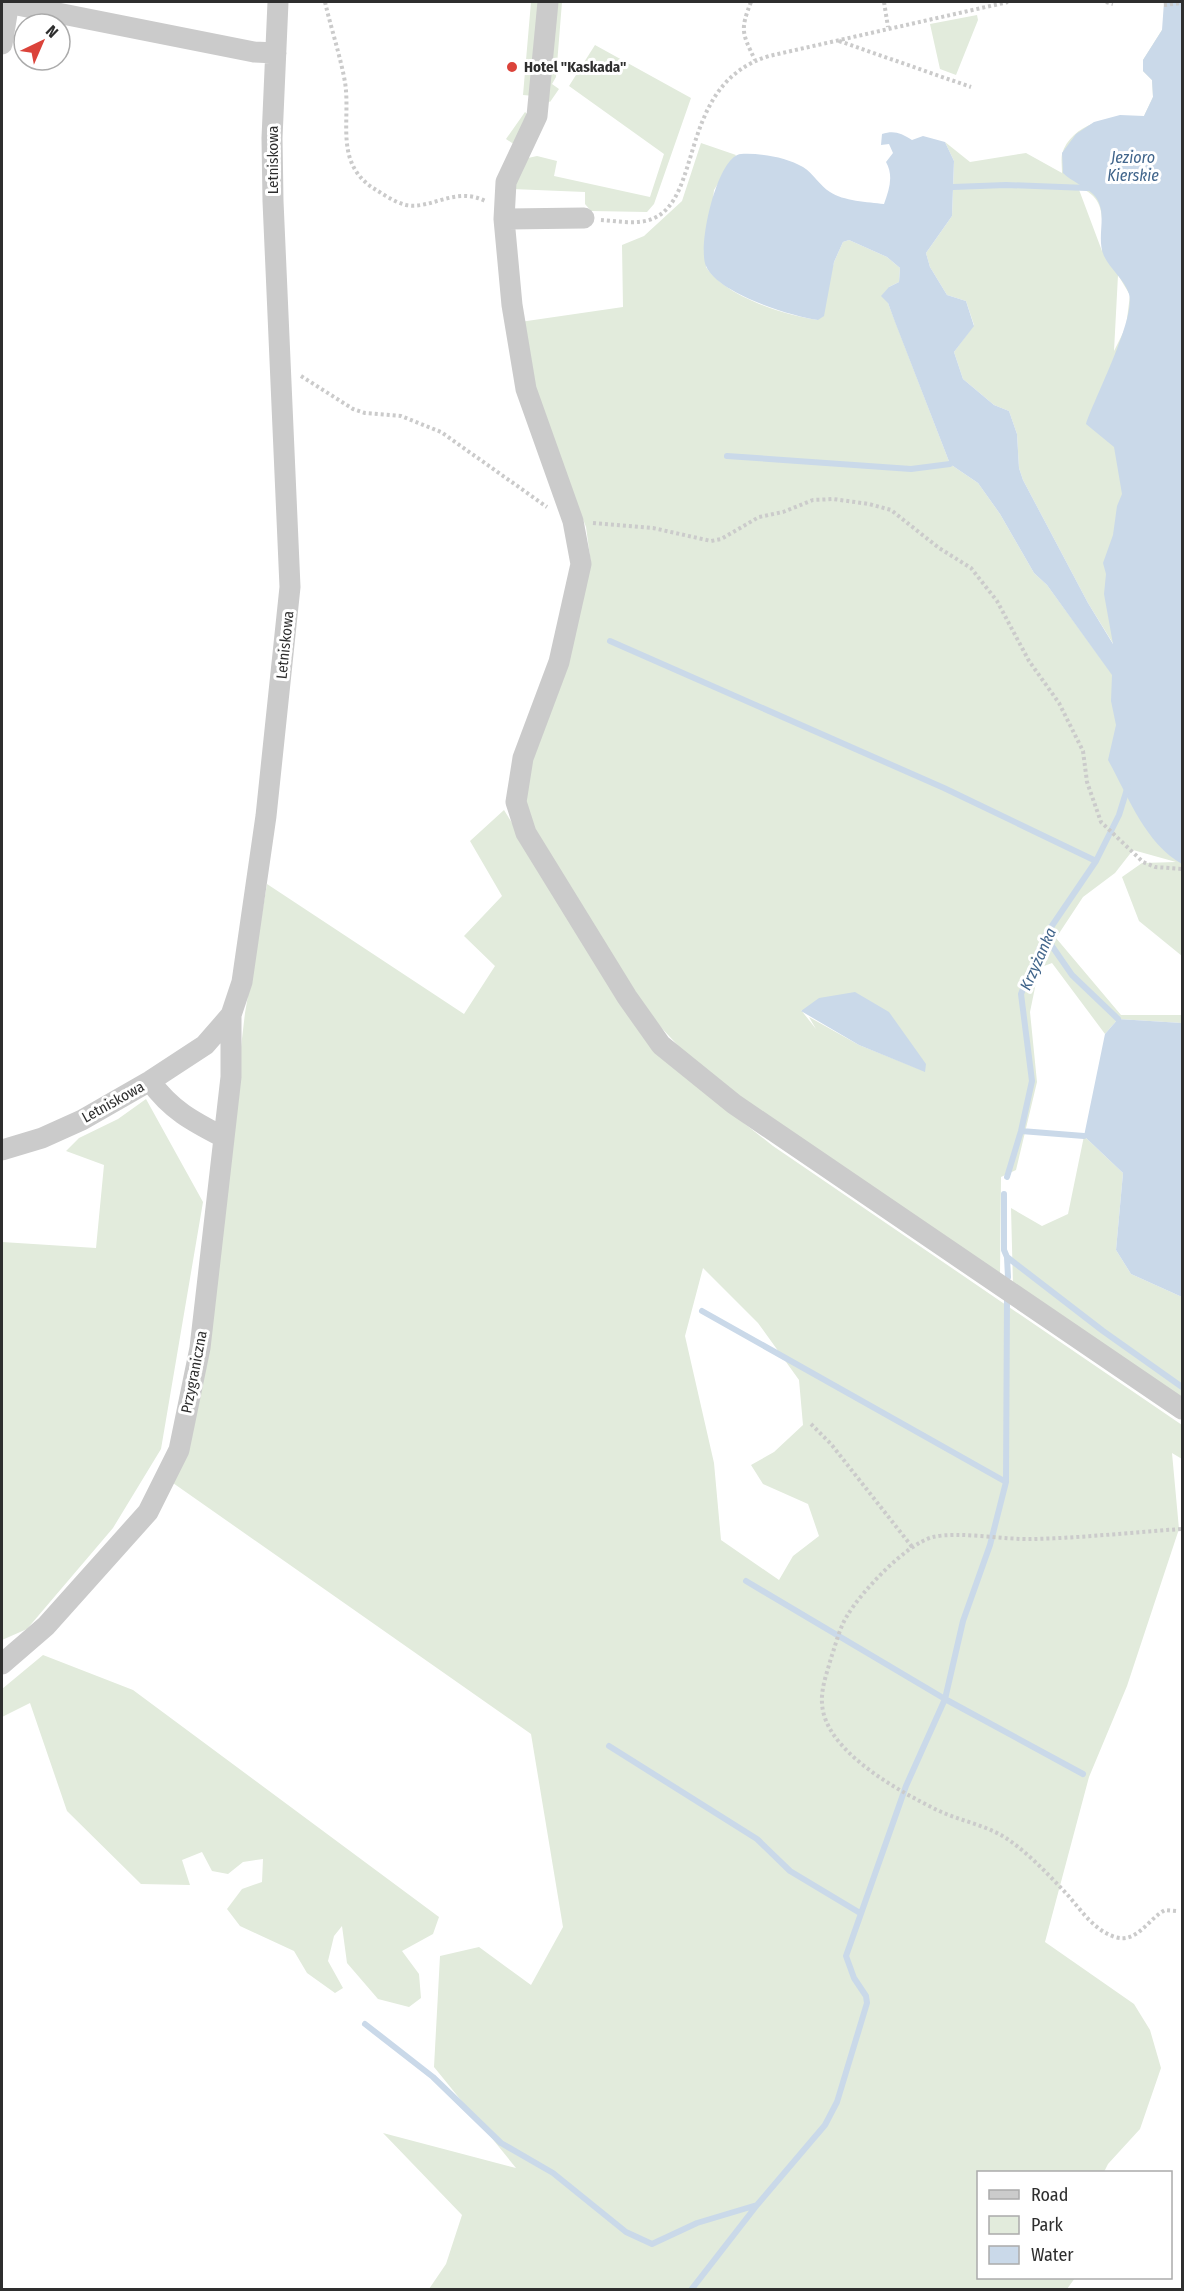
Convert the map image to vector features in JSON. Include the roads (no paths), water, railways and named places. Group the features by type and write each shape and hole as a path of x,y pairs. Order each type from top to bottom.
{"street":[{"name":"Letniskowa","path":"2,1150 42,1138 82,1120 150,1082 205,1045 231,1015 242,982 266,816 289,611 273,201 278,2"},
{"path":"548,2 537,116 506,182 504,219 512,305 526,389 573,521 581,564 559,662 523,758 516,802 526,833 627,998 661,1045 734,1104 1182,1409"},
{"path":"2,44 6,3 254,52 276,53"},
{"path":"504,219 584,218"},
{"name":"Przygraniczna","path":"2,1664 46,1626 148,1512 179,1450 200,1348 231,1077 231,1015"},
{"path":"150,1082 165,1102 188,1119 223,1137"}],"water":[{"name":"Jezioro Kierskie","path":"1164,2 1182,2 1182,864 1169,855 1148,831 1130,803 1108,760 1116,725 1111,701 1112,675 1047,585 1034,573 1000,514 978,483 950,464 888,303 881,296 889,287 899,282 900,268 887,257 849,240 843,242 834,262 824,316 818,320 790,314 739,294 713,276 706,266 704,256 707,223 717,185 732,159 741,154 781,158 803,167 835,195 856,201 884,204 890,178 886,162 893,153 889,144 881,145 882,134 894,132 912,140 923,136 945,142 954,161 952,216 926,253 930,267 947,295 966,301 974,326 954,352 963,379 994,405 1009,411 1017,434 1019,468 1023,480 1088,603 1113,644 1104,594 1106,574 1103,563 1113,535 1117,506 1122,494 1114,447 1086,424 1121,339 1130,305 1129,294 1104,256 1101,240 1102,216 1098,201 1090,191 1063,173 1062,153 1076,134 1094,122 1120,115 1144,116 1153,97 1152,80 1143,71 1143,60 1162,30"},
{"path":"855,992 889,1012 926,1064 925,1072 859,1045 801,1011 819,998"},
{"path":"1118,1019 1182,1023 1182,1297 1131,1274 1116,1250 1123,1173 1084,1136 1105,1034"}],"waterway":[{"path":"953,187 1006,185 1087,188"},
{"path":"727,456 911,469 950,464"},
{"path":"610,641 944,788 1096,861"},
{"name":"Krzyżanka","path":"1007,1177 1021,1131 1032,1081 1021,994 1045,936 1096,861 1119,815 1128,786"},
{"path":"1045,936 1072,975 1118,1019"},
{"path":"1021,1131 1084,1136"},
{"name":"Krzyżanka","path":"1004,1194 1004,1250 1007,1257 1103,1331 1182,1387"},
{"path":"1007,1257 1008,1277"},
{"path":"691,2290 757,2205 825,2125 837,2102 867,2003 866,1996 854,1978 846,1956 906,1786 945,1699 963,1621 990,1545 1006,1482 1007,1298"},
{"path":"702,1311 1006,1482"},
{"path":"746,1581 945,1699 1083,1774"},
{"path":"609,1746 757,1839 790,1871 860,1913"},
{"path":"365,2024 433,2077 501,2143 553,2173 626,2232 652,2244 697,2223 757,2205"}],"place":[{"name":"Hotel \"Kaskada\"","path":"512,67"}]}
